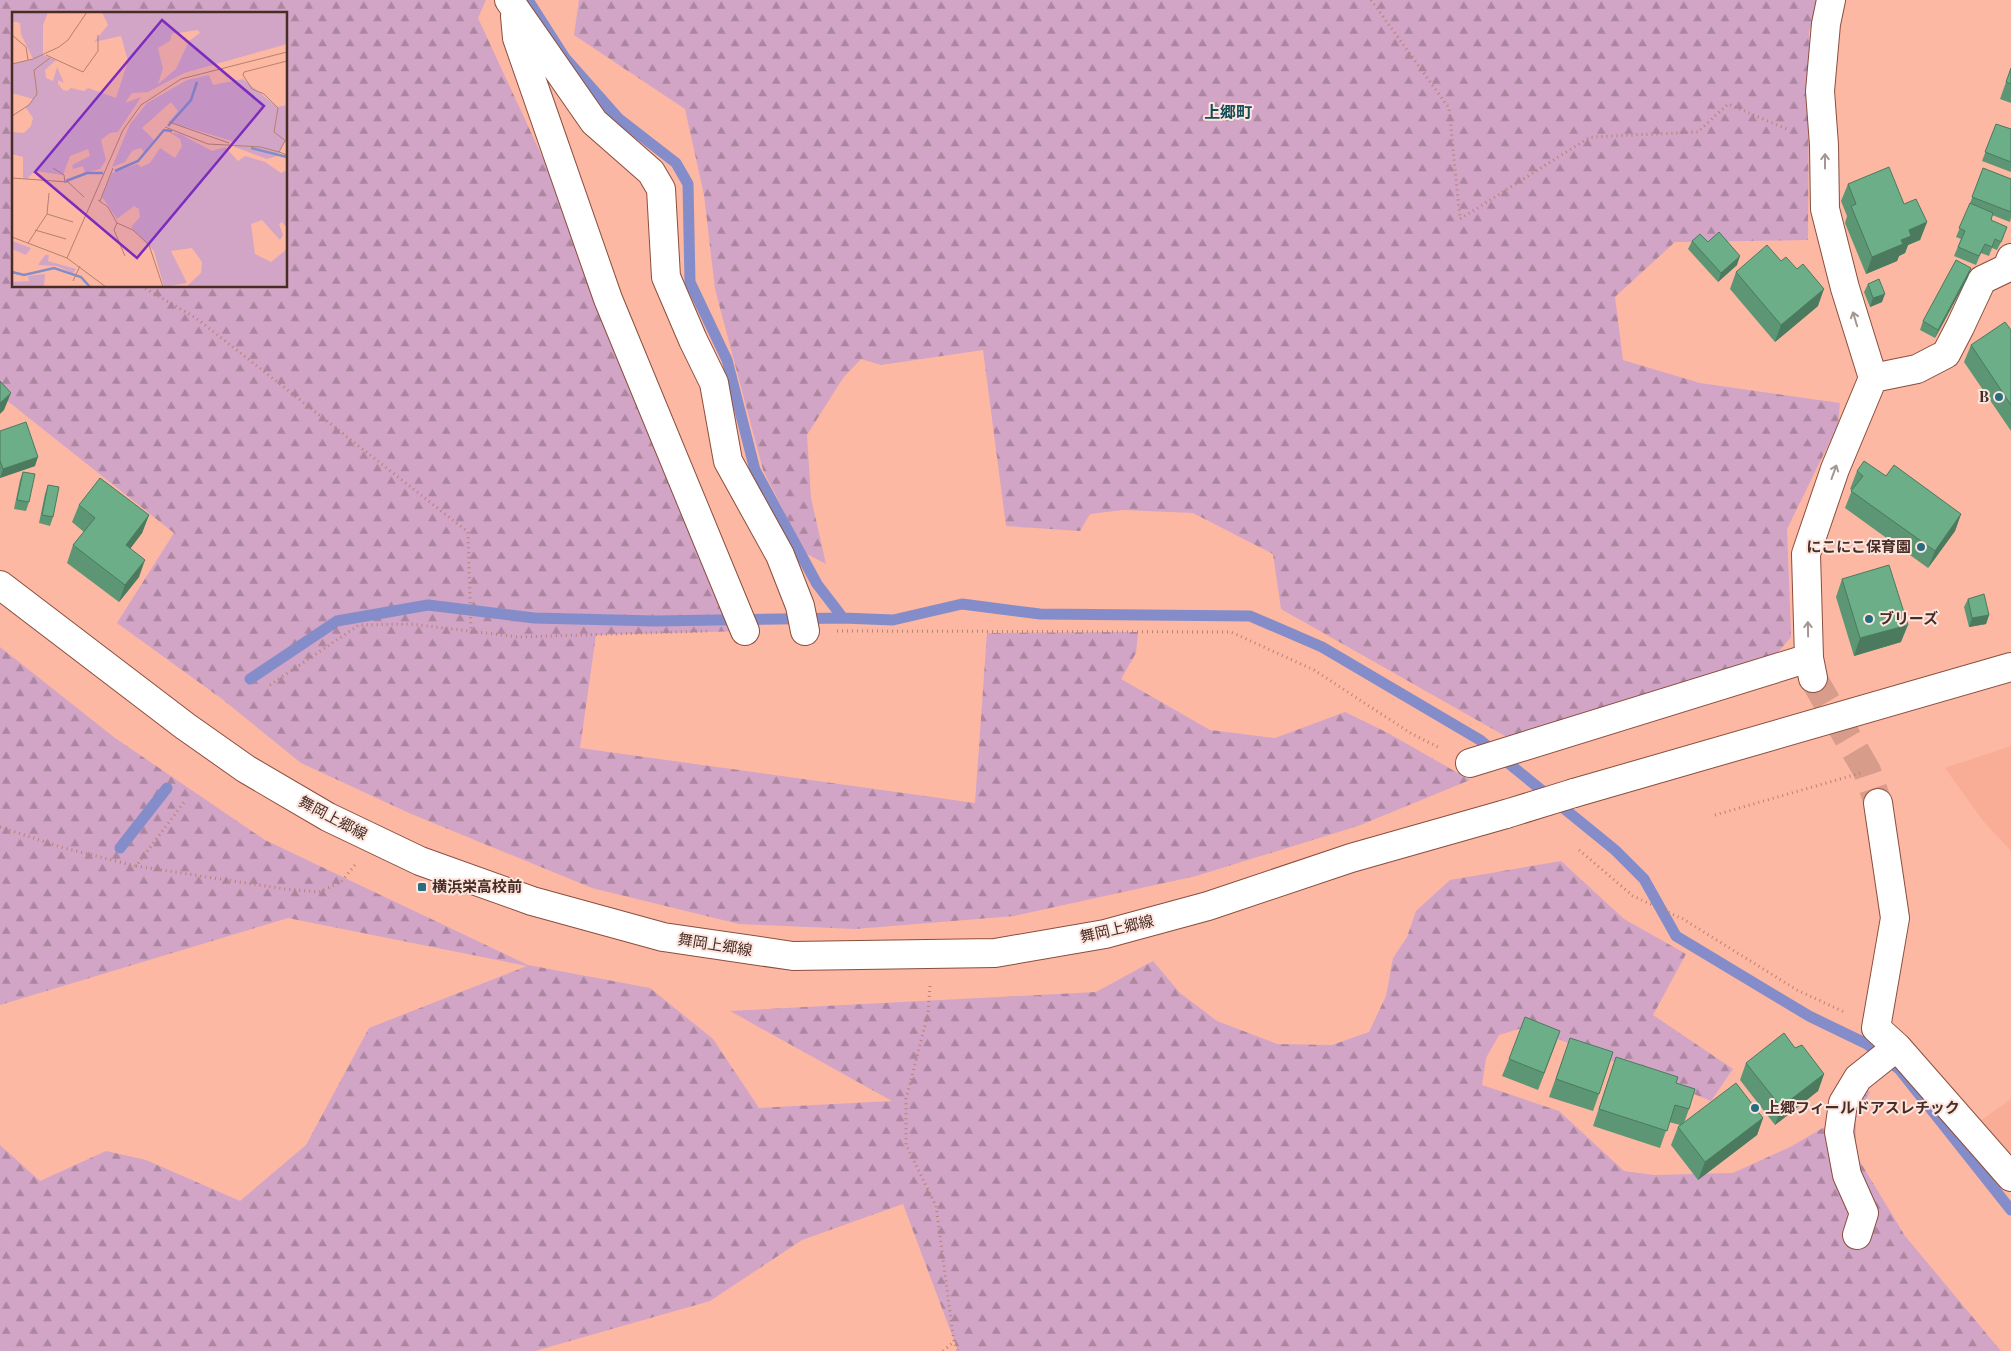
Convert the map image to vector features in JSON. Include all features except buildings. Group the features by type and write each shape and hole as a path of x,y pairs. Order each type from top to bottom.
{"street":[{"path":"1472,763 1811,668 1806,554 1835,469 1873,378 1845,288 1825,208 1824,144 1820,91 1826,24 1831,0"},
{"path":"512,4 517,38 608,299 744,630"},
{"path":"512,4 594,122 651,172 661,188 666,277 714,383 728,461 780,555 803,622"},
{"path":"1873,378 1917,369 1946,354 1982,280 2007,268 2011,258"},
{"name":"舞岡上郷線","path":"0,585 185,726 246,769 328,817 420,861 532,901 662,937 793,956 995,953 1105,934 1208,906 1351,858 2011,667"},
{"path":"1878,803 1895,918 1876,1028 1891,1053 2011,1177"},
{"path":"1857,1236 1864,1213 1847,1175 1839,1132 1843,1102 1858,1078 1891,1053"}],"path":[{"path":"1371,0 1450,108 1460,219 1590,137 1698,132 1728,104 1824,144"},
{"path":"144,288 196,318 468,532 471,630"},
{"path":"803,622 1231,632 1314,670 1412,734 1472,763"},
{"path":"270,685 360,625 411,624 519,637 744,630"},
{"path":"1715,815 1867,771"},
{"path":"136,866 185,802"},
{"path":"0,827 64,848 136,866 285,889 319,892 340,882 376,840"},
{"path":"1579,850 1633,896 1683,919 1797,990 1876,1028"},
{"path":"932,954 928,1014 906,1099 906,1145 936,1206 954,1342 958,1351"},
{"path":"942,1351 954,1342"}],"shaded area":[{"path":"2011,746 2011,851 1984,822 1945,768"},
{"path":"2011,1099 2011,1177 1969,1129"}],"green space":[{"path":"0,0 486,0 478,18 608,299 745,631 596,635 580,748 975,803 987,633 1138,632 1136,653 1121,679 1210,730 1275,738 1345,712 1388,733 1470,780 1358,826 1196,876 1014,916 855,929 739,924 592,888 409,813 301,763 222,699 117,623 174,533 0,395"},
{"path":"579,0 1819,0 1809,32 1808,240 1675,242 1615,297 1623,360 1700,383 1840,403 1838,425 1787,529 1791,637 1767,665 1514,741 1281,609 1273,554 1193,513 1123,510 1090,514 1080,531 1006,526 983,350 881,365 861,359 843,378 807,435 811,498 826,564 805,553 763,470 715,289 704,195 685,109 574,35"},
{"path":"0,647 115,738 265,840 528,965 650,988 713,1039 759,1108 892,1101 730,1011 1096,992 1153,961 1180,993 1217,1021 1277,1044 1332,1045 1369,1032 1386,996 1393,958 1407,937 1416,911 1450,880 1561,861 1624,919 1686,954 1653,1015 1733,1069 1711,1101 1548,1035 1522,1028 1499,1035 1486,1058 1482,1085 1559,1111 1624,1171 1654,1175 1733,1173 1792,1146 1850,1112 1862,1088 1870,1092 1856,1119 1856,1155 1905,1236 2001,1351 958,1351 903,1204 802,1240 710,1301 535,1351 0,1351 0,1145 40,1181 106,1151 146,1160 240,1201 306,1145 369,1028 527,966 288,918 0,1005"}],"waterway":[{"path":"528,0 565,58 618,118 676,163 688,184 690,282 727,360 755,470 817,584 843,618 893,620 962,604 1040,614 1250,616 1322,647 1480,740 1615,850 1644,879 1676,936 1809,1016 1867,1044 1900,1070 2011,1210"},
{"path":"250,679 337,621 428,605 534,618 655,621 843,618"},
{"path":"120,848 167,788"}],"tunnel":[{"path":"1813,678 1867,771 1878,803"}],"place":[{"name":"B","path":"1999,397"},
{"name":"にこにこ保育園","path":"1921,547"},
{"name":"ブリーズ","path":"1869,619"},
{"name":"横浜栄高校前","path":"422,887"},
{"name":"上郷フィールドアスレチック","path":"1755,1108"}],"district":[{"name":"上郷町","path":"1228,112"}]}
